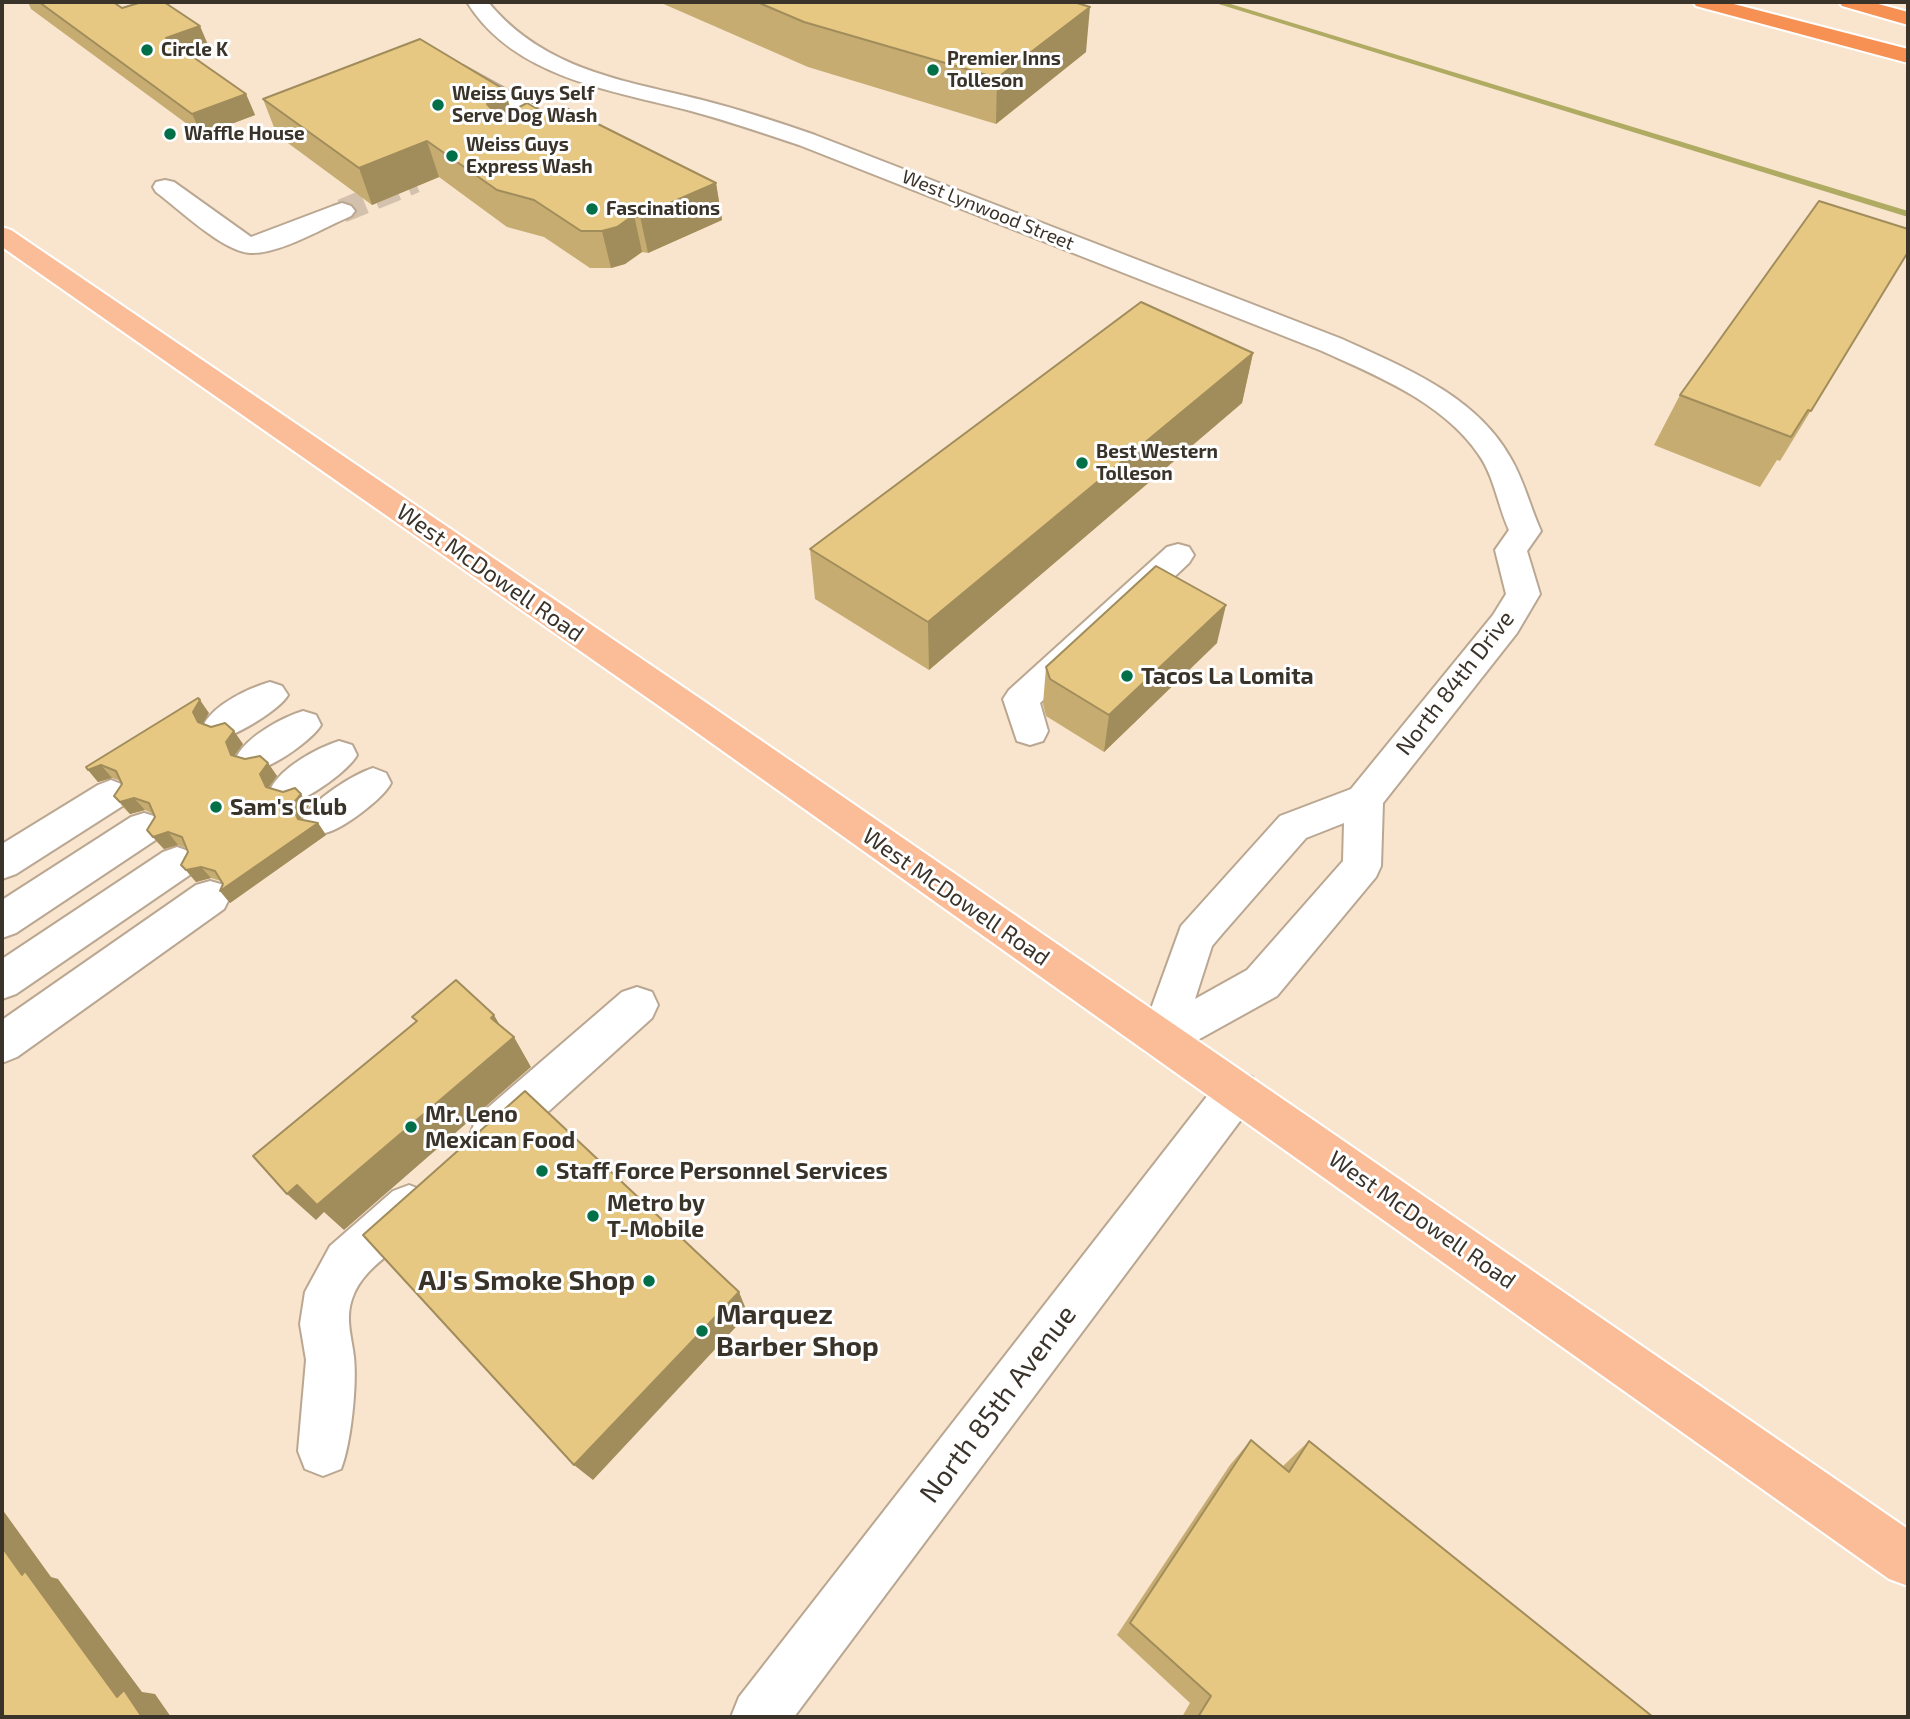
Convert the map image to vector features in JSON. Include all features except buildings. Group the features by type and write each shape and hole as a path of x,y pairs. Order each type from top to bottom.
{"highway":[{"path":"1703,2 1908,56"},
{"path":"1849,2 1908,19"}],"main road":[{"name":"West McDowell Road","path":"2,235 695,713 1908,1560"}],"street":[{"name":"West Lynwood Street","path":"477,2 501,32 532,53 569,71 784,132 1332,345 1398,375 1445,403 1489,447"},
{"path":"451,66 526,110 536,122 528,132 512,141"},
{"path":"165,187 240,242 250,245 263,244 342,211"},
{"name":"North 84th Drive","path":"1161,1039 1195,938 1293,827 1364,799 1505,624 1523,594 1511,550 1525,531 1508,484 1489,447"},
{"path":"1030,732 1021,699 1178,555"},
{"path":"222,724 270,695"},
{"path":"255,756 303,725"},
{"path":"290,788 339,755"},
{"path":"322,819 373,783"},
{"path":"2,863 111,795"},
{"path":"1161,1039 1262,984 1362,866 1364,799"},
{"path":"2,921 144,828"},
{"path":"2,981 177,863"},
{"path":"2,1044 210,897"},
{"path":"323,1451 330,1360 324,1324 329,1292 347,1262 637,1005"},
{"name":"North 85th Avenue","path":"759,1717 1237,1091"}],"waterway":[{"path":"1216,2 1908,214"}],"tunnel":[{"path":"342,211 415,181"}],"place":[{"name":"Circle K","path":"147,50"},
{"name":"Premier Inns Tolleson","path":"933,70"},
{"name":"Weiss Guys Self Serve Dog Wash","path":"438,105"},
{"name":"Waffle House","path":"170,134"},
{"name":"Weiss Guys Express Wash","path":"452,156"},
{"name":"Fascinations","path":"592,209"},
{"name":"Best Western Tolleson","path":"1082,463"},
{"name":"Tacos La Lomita","path":"1127,676"},
{"name":"Sam's Club","path":"216,807"},
{"name":"Mr. Leno Mexican Food","path":"411,1127"},
{"name":"Staff Force Personnel Services","path":"542,1171"},
{"name":"Metro by T-Mobile","path":"593,1216"},
{"name":"AJ's Smoke Shop","path":"649,1281"},
{"name":"Marquez Barber Shop","path":"702,1331"}]}
